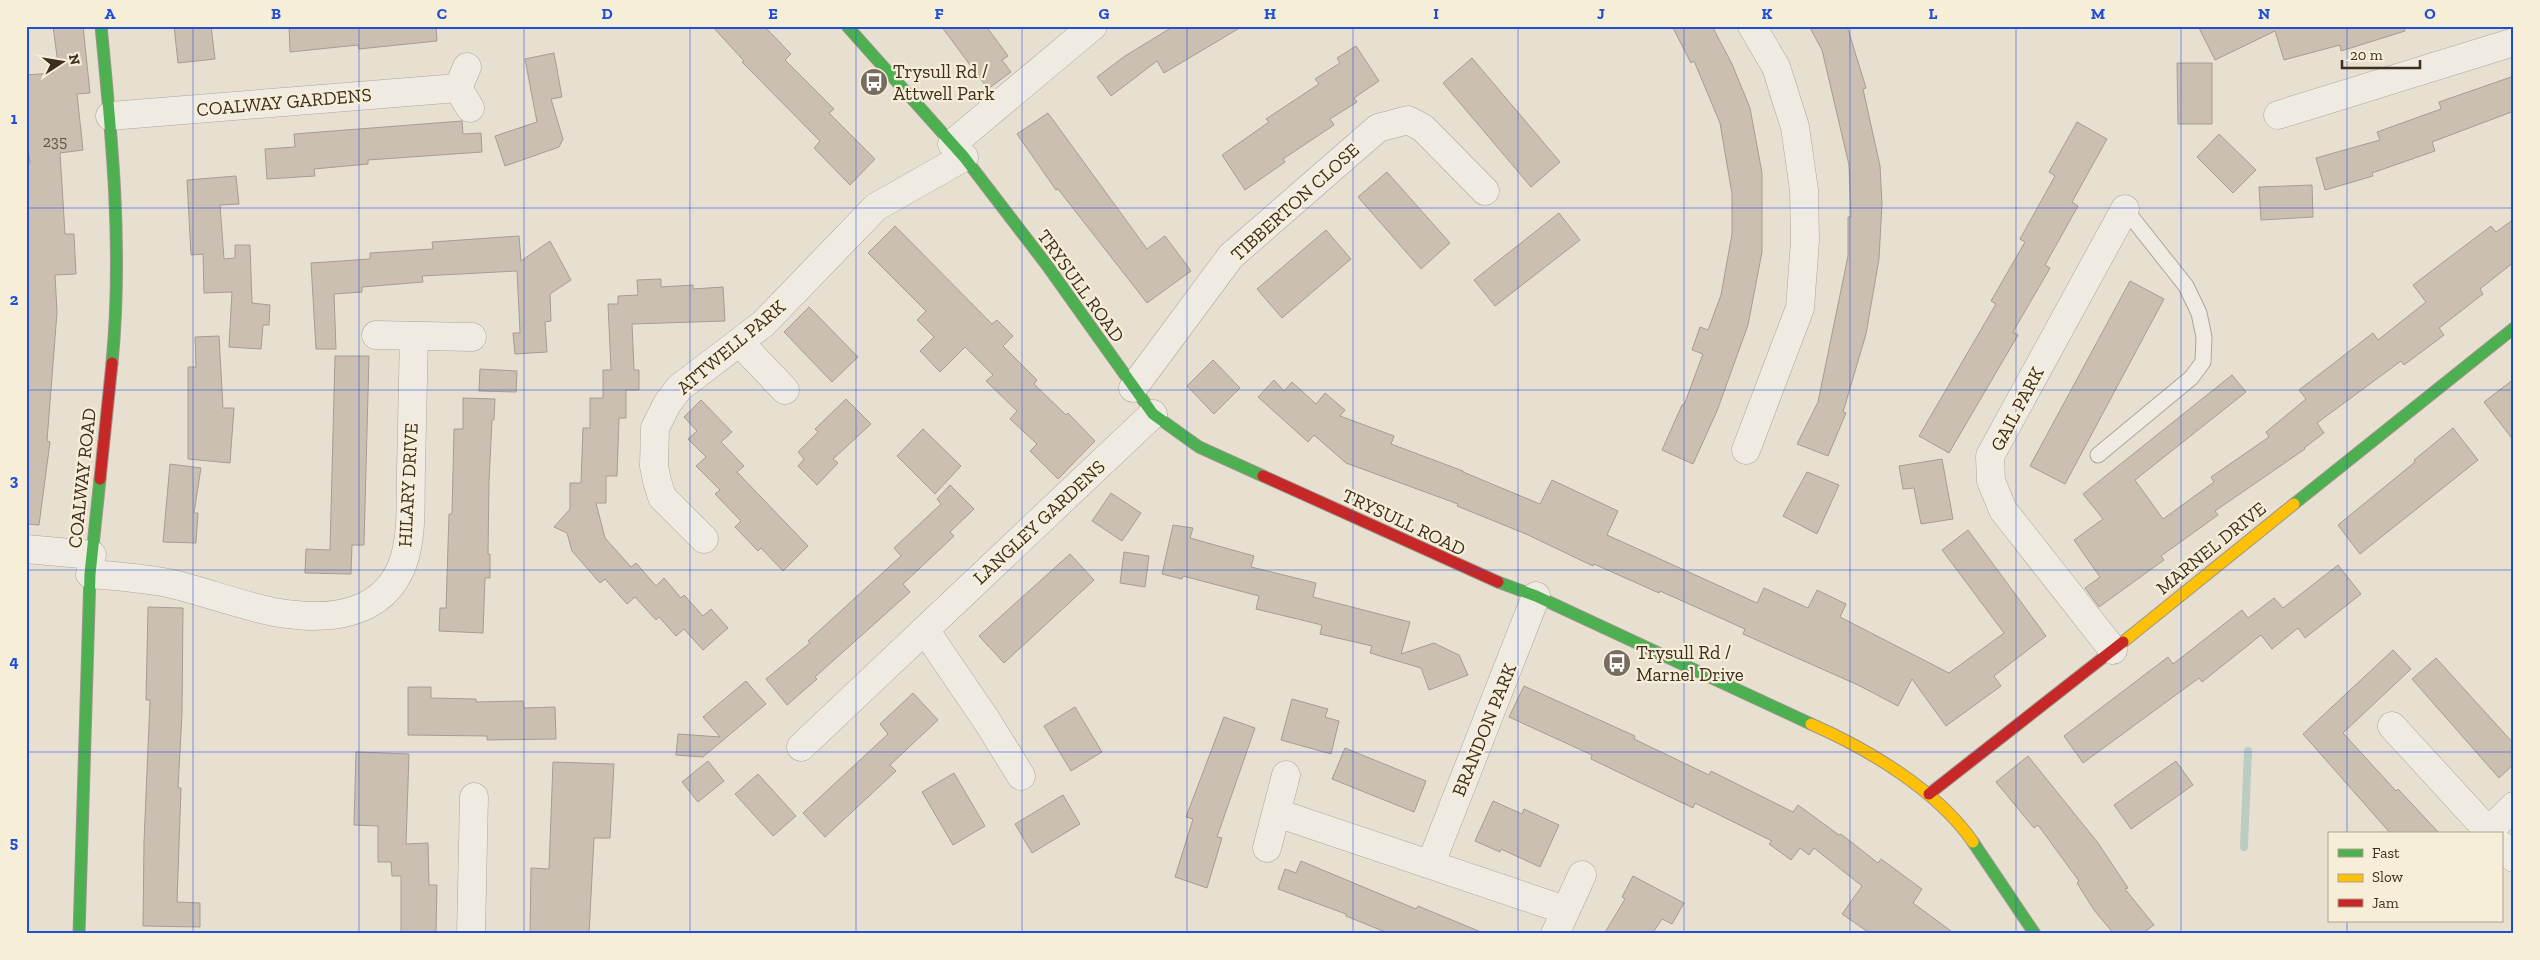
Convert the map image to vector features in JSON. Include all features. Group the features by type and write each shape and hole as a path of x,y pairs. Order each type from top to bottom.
{"street":[{"name":"COALWAY ROAD","path":"79,934 91,564 113,350 116,294 116,198 101,26"},
{"name":"TRYSULL ROAD","path":"847,26 958,151 1046,264 1152,414 1199,447 1472,572 1536,596 1721,684 1847,740 1929,794 1970,838 2034,934"},
{"name":"ATTWELL PARK","path":"704,539 662,497 654,466 655,428 667,404 679,388 763,324 876,207 958,151 1093,26"},
{"path":"1746,450 1800,308 1804,240 1804,190 1795,127 1776,67 1752,26"},
{"path":"2278,115 2514,42"},
{"name":"COALWAY GARDENS","path":"110,116 465,88"},
{"name":"TIBBERTON CLOSE","path":"1132,388 1231,256 1378,128 1408,120 1423,128 1485,191"},
{"name":"GAIL PARK","path":"2113,650 2003,510 1991,481 1990,456 2125,209"},
{"name":"MARNEL DRIVE","path":"1929,794 2113,650 2514,328"},
{"path":"376,335 472,337"},
{"name":"HILARY DRIVE","path":"26,549 170,584 232,603 312,617 340,615 364,607 383,594 403,562 409,526 414,336"},
{"path":"740,343 785,390"},
{"name":"LANGLEY GARDENS","path":"801,746 1152,414"},
{"name":"BRANDON PARK","path":"1431,863 1536,596"},
{"path":"925,630 987,721 1021,776"},
{"path":"2392,726 2489,832"},
{"path":"1267,848 1286,775"},
{"path":"471,934 474,797"},
{"path":"2497,832 2514,806"},
{"path":"1277,813 1431,863 1560,922 1582,875"},
{"path":"2502,845 2514,858"}],"lane":[{"path":"2098,456 2191,378 2203,362 2204,337 2199,313 2186,286 2125,209"}],"building":[{"path":"53,26 83,26 90,93 77,94 83,150 60,153 65,234 74,234 76,274 55,275 57,312 47,441 50,442 39,525 26,524 26,164 30,164 26,132 26,75 53,73 52,65 58,64"},
{"path":"174,26 211,26 215,59 178,63"},
{"path":"289,26 436,26 437,41 359,49 358,45 290,52"},
{"path":"712,26 764,26 791,54 785,60 834,109 829,113 875,159 850,185 814,148 820,141 742,62 744,61"},
{"path":"941,26 986,26 1008,56 1002,60 1011,72 988,89"},
{"path":"1174,26 1243,26 1164,73 1157,61 1111,96 1097,77 1125,56"},
{"path":"1672,26 1712,26 1732,64 1750,108 1762,173 1762,252 1748,325 1717,411 1693,464 1662,450 1682,405 1684,405 1703,354 1692,350 1700,327 1708,330 1721,295 1732,234 1732,194 1720,123 1694,61 1691,63"},
{"path":"1809,26 1847,26 1866,88 1863,89 1880,166 1882,203 1879,259 1866,334 1843,412 1846,413 1828,456 1797,444 1818,402 1848,256 1848,217 1851,217 1849,165 1822,50"},
{"path":"2198,26 2404,26 2405,31 2341,51 2340,45 2284,60 2275,31 2215,60"},
{"path":"1356,46 1379,81 1354,98 1357,102 1330,119 1334,125 1283,159 1285,162 1245,190 1222,155 1269,122 1266,119 1319,84 1315,79 1340,63 1337,58"},
{"path":"554,53 562,97 551,99 563,139 559,147 505,166 495,136 537,122 525,59"},
{"path":"1472,58 1560,162 1531,187 1443,83"},
{"path":"2177,63 2212,63 2212,124 2178,124"},
{"path":"2514,76 2514,111 2432,142 2435,151 2372,173 2373,176 2325,190 2316,158 2380,140 2377,132 2441,109 2439,102"},
{"path":"1048,113 1147,249 1165,236 1191,271 1147,303 1058,189 1056,190 1017,134"},
{"path":"462,121 463,134 481,133 482,152 368,160 368,164 314,169 315,176 267,179 265,149 295,147 294,134"},
{"path":"2077,122 2107,139 2072,202 2078,206 2045,265 2050,268 2013,332 2018,335 1949,453 1919,436 1996,304 1991,301 2025,242 2020,239 2055,176 2049,172"},
{"path":"2219,134 2256,170 2233,193 2197,157"},
{"path":"1387,172 1450,243 1421,269 1358,197"},
{"path":"236,176 239,204 220,205 224,259 235,258 235,245 250,245 252,303 270,305 269,325 263,325 261,349 229,347 232,292 204,293 203,254 191,255 187,180"},
{"path":"2312,185 2313,217 2261,220 2259,187"},
{"path":"1559,213 1580,240 1495,306 1474,280"},
{"path":"2514,219 2514,262 2480,289 2483,294 2439,328 2444,335 2404,365 2401,361 2317,423 2324,433 2305,449 2215,511 2218,515 2161,556 2164,560 2099,607 2085,588 2100,577 2074,540 2103,519 2083,494 2232,375 2246,392 2135,480 2163,519 2214,482 2211,477 2269,437 2266,432 2306,399 2299,390 2373,333 2378,340 2426,302 2413,285 2491,226 2496,232"},
{"path":"895,226 992,324 997,320 1013,336 1003,346 1037,380 1034,384 1066,415 1068,413 1095,441 1058,479 1030,451 1037,444 1010,419 1017,411 986,381 993,375 965,347 940,372 920,351 934,337 917,320 926,311 868,253"},
{"path":"1326,230 1351,259 1282,318 1257,289"},
{"path":"519,236 521,261 550,241 571,280 550,294 551,321 545,322 547,352 515,354 513,333 520,333 517,271 422,276 423,282 362,287 362,292 334,294 336,349 316,349 311,263 370,259 370,253 433,249 432,242"},
{"path":"661,279 661,287 693,285 693,289 723,287 725,321 632,324 634,370 639,370 639,390 626,390 626,418 619,418 617,476 606,476 606,503 596,503 605,538 631,567 636,563 656,586 664,578 681,598 684,595 703,616 711,609 728,628 703,650 684,629 676,636 659,617 656,620 635,597 627,604 605,579 600,583 572,551 567,533 554,527 570,509 570,483 581,483 583,428 590,428 590,398 603,398 603,370 611,370 608,304 618,304 618,296 638,295 637,280"},
{"path":"2130,281 2164,299 2065,484 2030,466"},
{"path":"809,307 858,357 832,382 784,332"},
{"path":"219,336 223,408 234,408 230,463 188,459 188,367 196,367 195,337"},
{"path":"335,356 369,356 364,545 352,545 351,574 305,573 306,549 330,550"},
{"path":"1213,360 1240,388 1214,414 1187,386"},
{"path":"480,369 517,371 516,392 479,391"},
{"path":"2514,379 2514,441 2484,402"},
{"path":"1274,380 1284,391 1292,382 1316,404 1325,393 1345,410 1340,416 1394,436 1391,444 1463,471 1540,504 1552,480 1618,511 1607,535 1757,603 1764,588 1808,608 1817,590 1846,604 1840,617 1949,673 2004,633 1942,550 1968,530 2046,636 1994,676 2001,686 1946,726 1912,679 1898,706 1858,685 1743,634 1745,629 1660,591 1659,593 1594,564 1593,566 1526,534 1457,506 1458,504 1346,463 1314,435 1308,442 1258,397"},
{"path":"463,398 495,399 489,481 488,554 490,554 490,578 485,578 483,633 439,631 440,608 446,608 449,514 452,514 454,429 463,429"},
{"path":"846,399 871,424 833,459 838,463 817,485 798,466 804,459 798,452 818,432 815,429"},
{"path":"701,400 732,432 721,442 744,466 737,472 808,546 783,571 761,548 758,551 735,527 741,521 715,494 720,490 696,466 706,457 688,439 697,431 684,417"},
{"path":"2453,428 2478,460 2360,554 2338,525"},
{"path":"923,429 961,466 935,494 897,456"},
{"path":"1942,459 1953,519 1921,524 1914,488 1903,489 1899,466"},
{"path":"170,464 201,468 194,513 198,513 196,543 163,542"},
{"path":"1807,472 1839,485 1817,534 1783,516"},
{"path":"950,485 974,509 950,532 954,536 903,584 910,592 815,677 817,679 787,705 766,679 810,643 808,641 901,556 894,548 941,504 937,499"},
{"path":"1111,493 1141,513 1122,541 1092,521"},
{"path":"1173,525 1193,528 1190,538 1254,556 1251,567 1316,583 1313,597 1410,622 1401,654 1434,643 1459,655 1468,675 1429,690 1421,668 1370,653 1372,646 1320,634 1322,625 1256,609 1259,596 1183,576 1182,579 1162,574"},
{"path":"1124,552 1149,556 1145,587 1120,583"},
{"path":"1070,554 1094,580 1004,663 979,636"},
{"path":"2338,565 2361,594 2305,638 2298,628 2272,649 2261,635 2202,682 2199,678 2083,763 2064,736 2168,657 2173,664 2242,610 2248,618 2274,598 2283,608"},
{"path":"148,607 183,608 182,714 178,788 181,788 177,902 200,903 200,927 143,926 144,842 150,700 146,700"},
{"path":"2393,650 2411,669 2343,733 2396,791 2398,789 2438,832 2389,832 2303,734"},
{"path":"2436,658 2514,744 2514,764 2499,778 2412,679"},
{"path":"746,681 766,704 703,757 676,755 678,734 720,737 703,717"},
{"path":"1524,686 1635,736 1634,739 1709,775 1711,771 1793,812 1798,805 1839,835 1841,834 1878,863 1881,859 1922,889 1913,903 1955,934 1871,934 1842,914 1862,886 1814,848 1809,855 1800,848 1791,860 1769,844 1772,841 1695,803 1693,808 1591,759 1592,755 1509,717"},
{"path":"408,687 431,687 431,698 476,699 476,702 523,701 524,708 555,707 556,739 487,740 487,736 408,735"},
{"path":"913,693 938,720 890,765 896,771 825,837 803,813 888,734 880,724"},
{"path":"1292,699 1328,709 1325,717 1339,721 1331,754 1281,740"},
{"path":"1075,707 1102,752 1071,771 1044,726"},
{"path":"1224,717 1255,728 1217,837 1222,838 1207,888 1175,877 1193,819 1186,817"},
{"path":"1345,748 1426,781 1414,812 1332,779"},
{"path":"356,752 409,754 406,844 428,843 429,885 437,885 436,934 401,934 401,876 392,876 391,862 378,862 378,826 354,825"},
{"path":"2028,756 2098,843 2128,888 2125,889 2154,925 2142,934 2114,934 2094,910 2077,883 2079,881 2038,825 2034,828 1996,782"},
{"path":"708,761 724,781 698,802 682,782"},
{"path":"2176,761 2193,785 2131,829 2114,805"},
{"path":"553,762 614,764 610,838 594,838 589,934 530,934 531,868 549,869"},
{"path":"954,773 985,826 953,845 922,792"},
{"path":"758,774 796,816 773,836 735,794"},
{"path":"1063,795 1080,824 1032,853 1015,824"},
{"path":"1493,801 1522,814 1524,809 1559,825 1540,867 1501,849 1500,852 1475,841"},
{"path":"1301,861 1416,909 1418,906 1486,934 1390,934 1346,916 1346,914 1278,889 1285,869 1296,873"},
{"path":"1633,876 1684,903 1672,924 1662,919 1652,934 1604,934 1625,899 1622,897"}],"waterway":[{"path":"2244,847 2248,751"}],"traffic: fast":[{"path":"101,26 115,194 116,278 112,363"},
{"path":"847,26 964,157 1046,264 1153,414 1199,447 1263,476"},
{"path":"2294,504 2514,328"},
{"path":"79,934 90,574 100,479"},
{"path":"1498,582 1536,596 1811,724"},
{"path":"1973,842 2035,934"}],"traffic: slow":[{"path":"2123,642 2294,504"},
{"path":"1811,724 1878,759 1921,788 1941,805 1973,842"}],"traffic: jam":[{"path":"100,479 112,363"},
{"path":"1263,476 1498,582"},
{"path":"1929,794 2123,642"}],"place":[{"name":"Trysull Rd / Attwell Park","path":"874,82"},
{"name":"Trysull Rd / Marnel Drive","path":"1617,663"}]}
